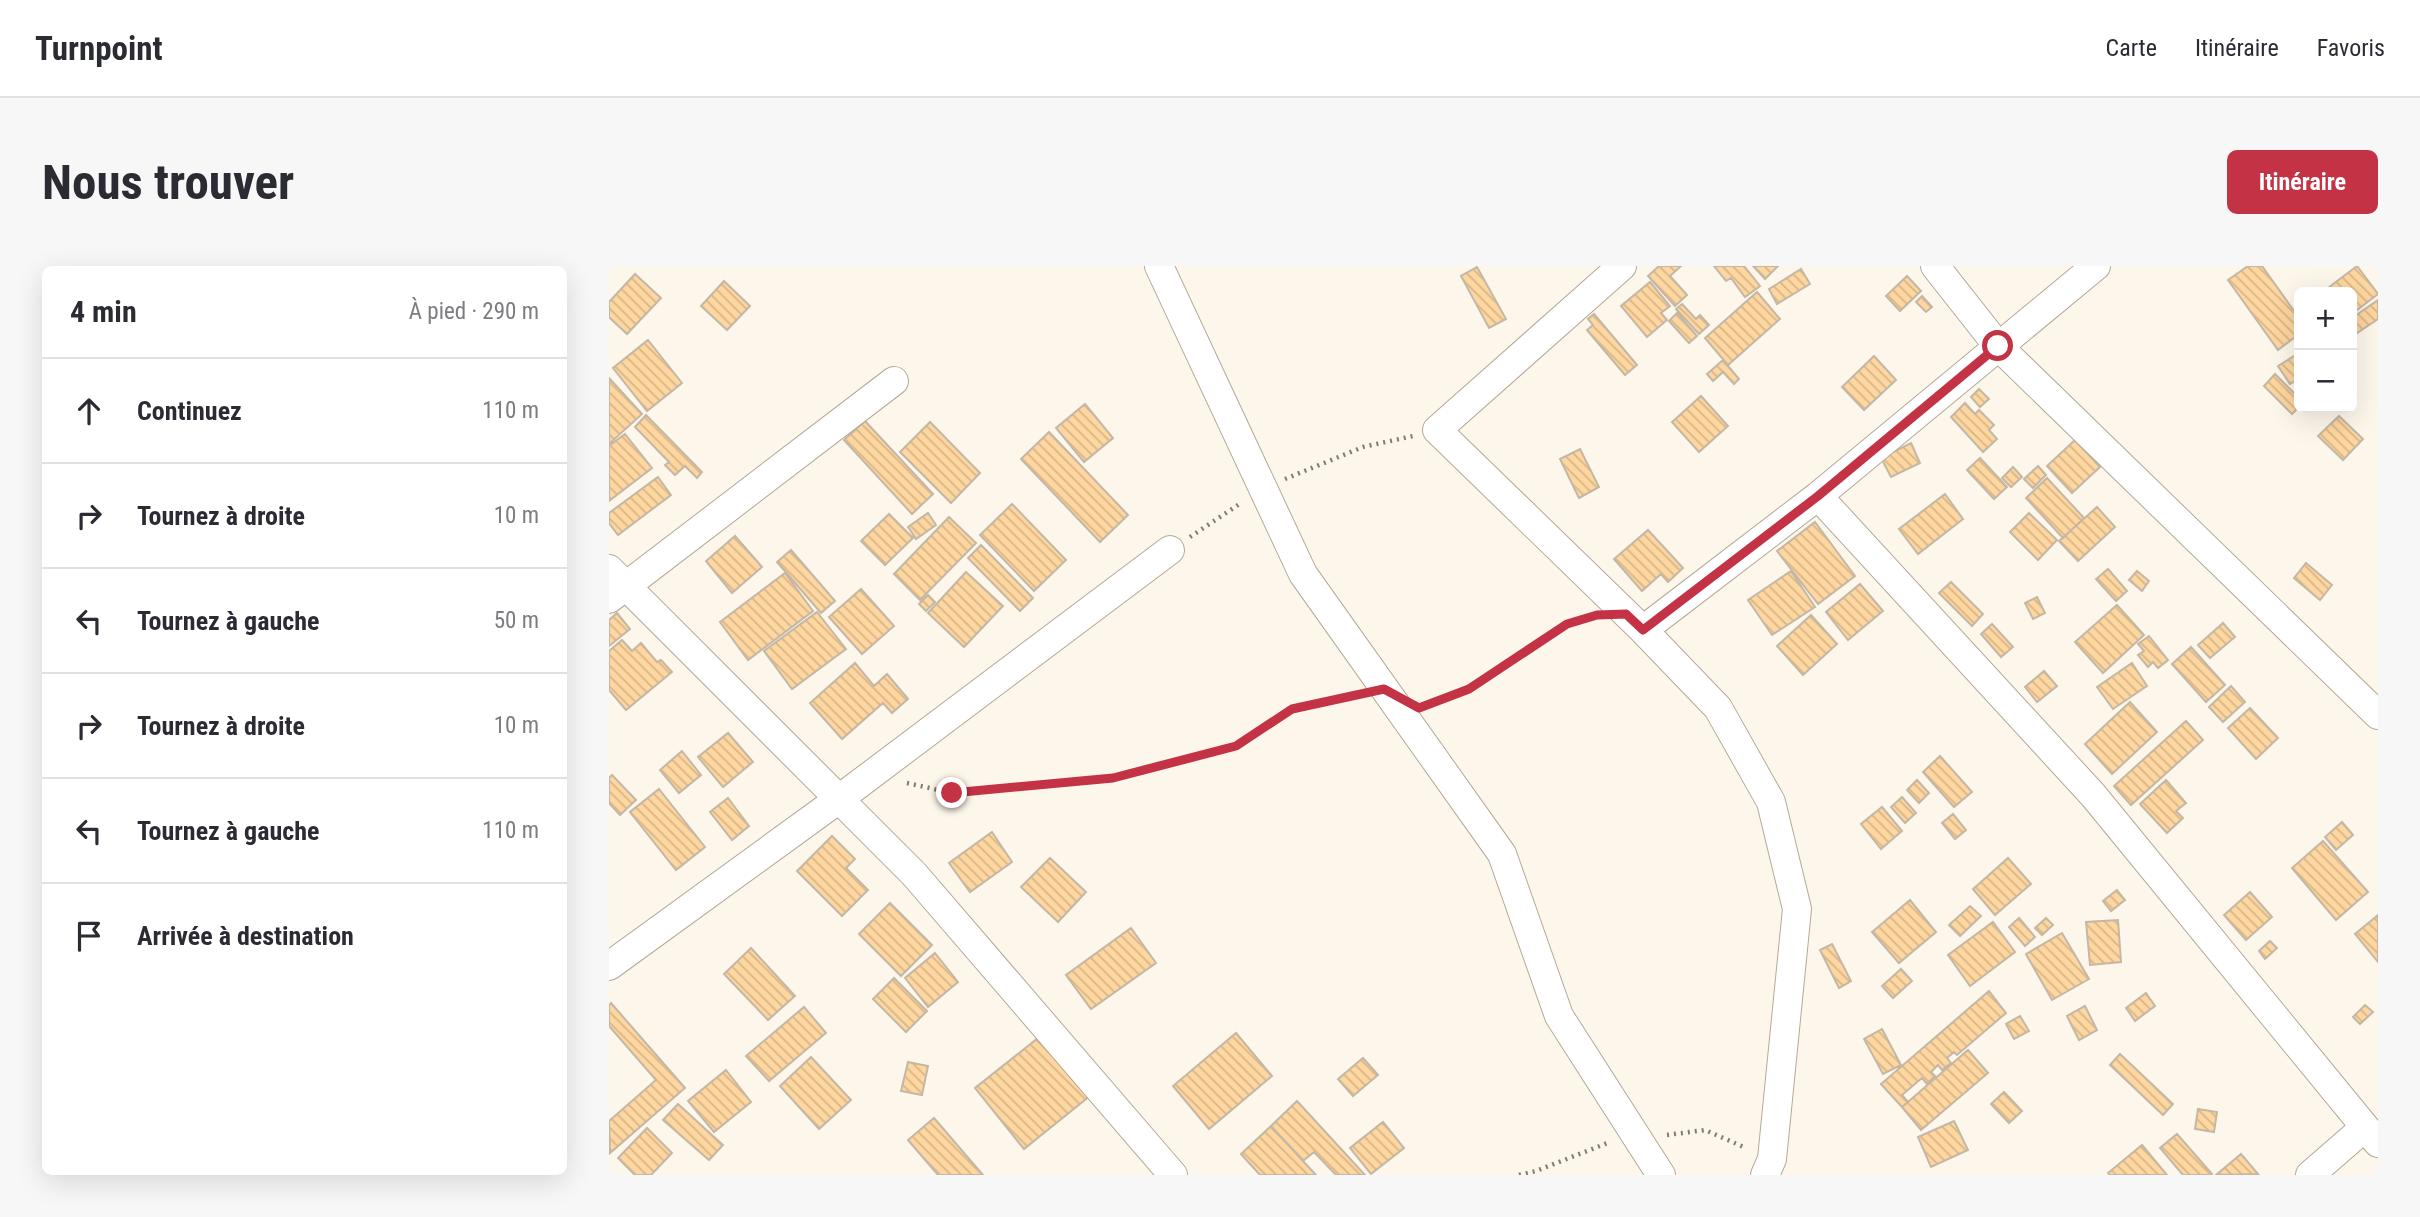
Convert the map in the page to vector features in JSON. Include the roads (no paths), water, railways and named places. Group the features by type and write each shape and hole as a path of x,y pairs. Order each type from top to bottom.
{"street":[{"path":"1159,266 1303,574 1502,853 1559,1016 1661,1175"},
{"path":"1622,266 1437,430 1718,708 1771,802 1797,909 1772,1159 1765,1175"},
{"path":"1935,266 1998,346 2378,715"},
{"path":"1634,622 1818,496 2096,266"},
{"path":"894,382 615,585 914,874 1173,1175"},
{"path":"1818,496 2094,795 2371,1135 2310,1175"},
{"path":"609,966 839,799 1170,550"}]}
